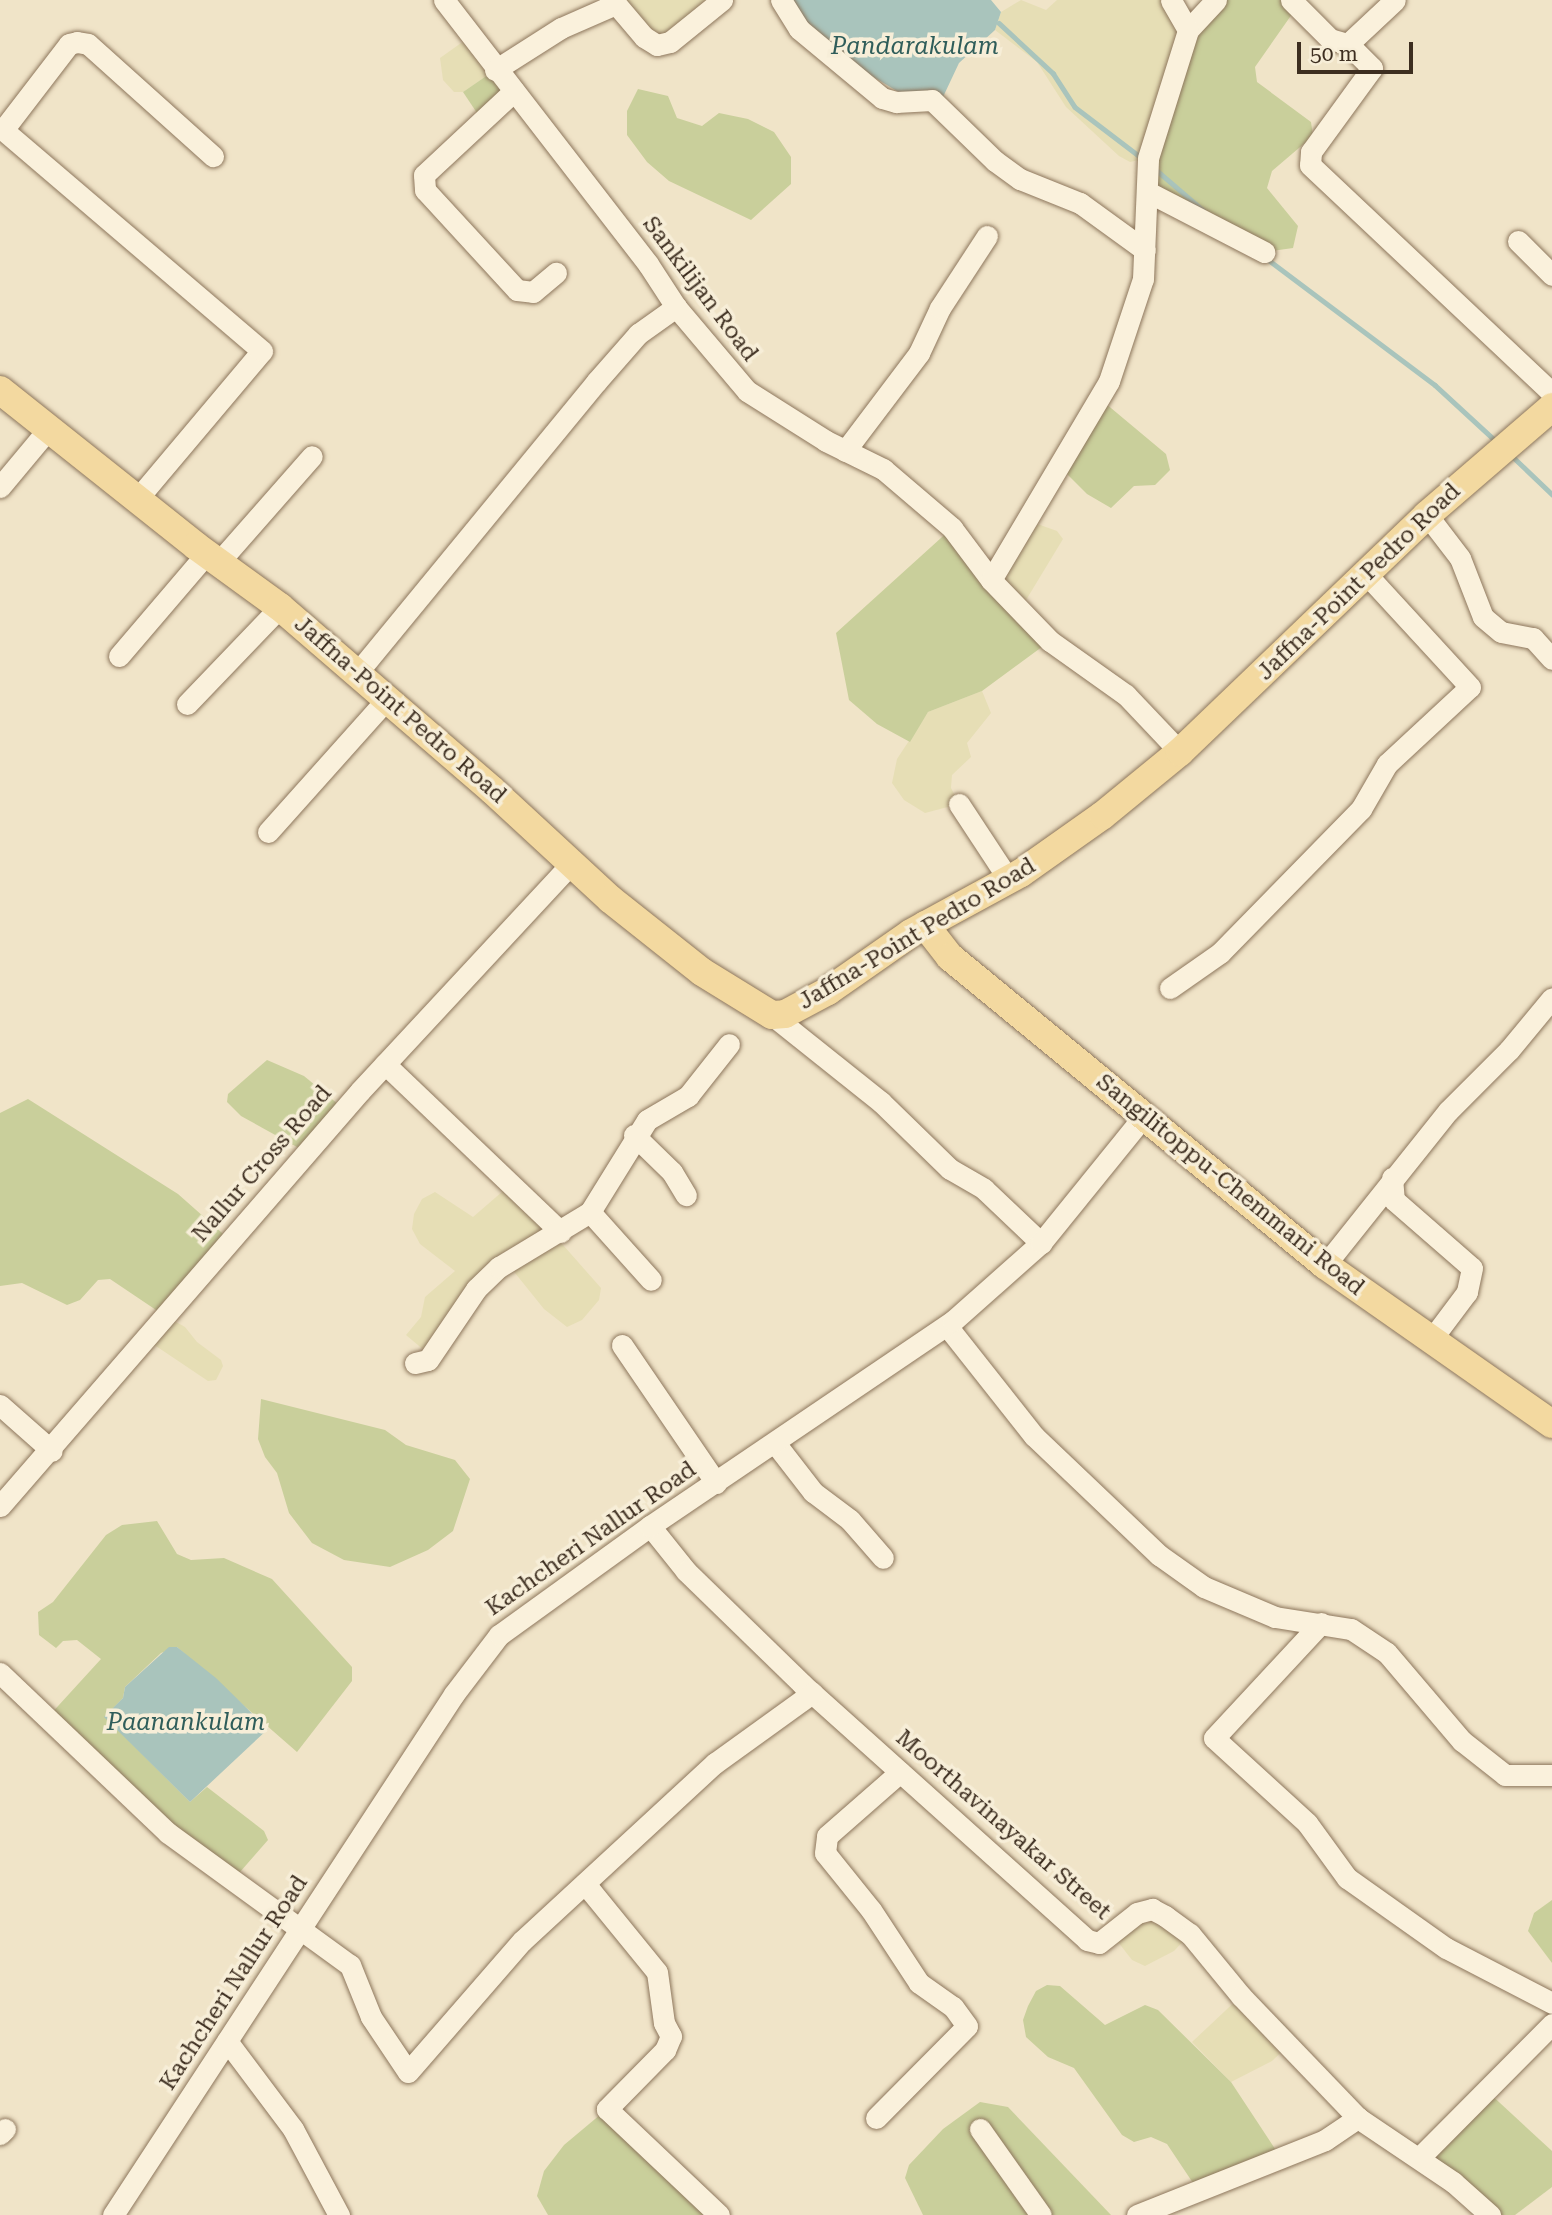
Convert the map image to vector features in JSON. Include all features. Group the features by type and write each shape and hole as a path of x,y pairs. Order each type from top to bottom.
{"main road":[{"name":"Jaffna-Point Pedro Road","path":"0,390 50,427 212,559 280,607 572,863 702,972 772,1015 785,1014 828,990 925,925 1010,880 1102,815 1180,752 1427,515 1552,407"},
{"name":"Sangilitoppu-Chemmani Road","path":"925,925 950,957 1325,1265 1552,1424"}],"street":[{"name":"Sankilijan Road","path":"444,0 495,70 648,264 676,307 747,391 845,451 883,469 952,528 991,580 1050,641 1126,695 1180,752"},
{"path":"495,70 561,28 616,4 644,37 657,45 670,42 722,0"},
{"path":"781,0 799,29 882,98 896,102 932,100 995,162 1020,179 1080,203 1145,250"},
{"path":"1171,0 1188,30"},
{"path":"991,580 1109,381 1143,279 1148,158 1188,30 1216,0"},
{"path":"1291,0 1330,39 1348,44 1372,68 1311,152 1310,165 1552,393"},
{"path":"1348,44 1395,0"},
{"path":"138,498 262,351 3,130 60,55 77,42 88,44 213,156"},
{"path":"514,91 424,174 425,190 517,290 533,292 556,273"},
{"path":"1148,192 1264,252"},
{"path":"845,451 919,353 940,308 987,236"},
{"path":"1518,241 1552,275"},
{"path":"356,673 604,372 638,334 676,307"},
{"path":"0,486 50,427"},
{"path":"119,656 312,456"},
{"path":"1427,515 1460,558 1483,617 1501,632 1533,638 1552,659"},
{"path":"1170,988 1230,943 1361,809 1387,764 1470,687 1366,574"},
{"path":"187,704 280,607"},
{"path":"268,832 387,699"},
{"path":"959,804 1010,880"},
{"name":"Nallur Cross Road","path":"0,1506 52,1451 162,1314 385,1064 572,863"},
{"path":"1325,1265 1392,1178 1552,998"},
{"path":"772,1015 881,1102 950,1169 984,1189 1041,1243"},
{"path":"415,1363 428,1360 476,1289 499,1267 561,1232 590,1212 634,1135 647,1120 688,1096 729,1044"},
{"path":"385,1064 561,1232"},
{"name":"Kachcheri Nallur Road","path":"113,2215 454,1694 499,1635 650,1526 947,1326 1041,1243 1143,1117"},
{"path":"634,1135 672,1172 686,1195"},
{"path":"1392,1178 1394,1200 1472,1268 1467,1292 1431,1340"},
{"path":"590,1212 650,1280"},
{"path":"947,1326 1034,1436 1159,1555 1204,1587 1275,1617 1351,1629 1387,1653 1462,1741 1505,1775 1552,1776"},
{"path":"622,1346 716,1483"},
{"path":"0,1405 52,1451"},
{"path":"775,1443 813,1492 850,1520 883,1558"},
{"name":"Moorthavinayakar Street","path":"650,1526 686,1571 812,1693 1087,1940 1099,1943 1138,1913 1152,1909 1190,1934 1241,1996 1358,2118 1419,2158 1490,2215"},
{"path":"1321,1623 1214,1738 1307,1823 1347,1878 1446,1948 1552,2003"},
{"path":"0,1673 168,1833 351,1965 371,2017 408,2072 522,1941 586,1885 715,1763 812,1693"},
{"path":"876,2118 967,2026 953,2007 919,1983 871,1910 825,1853 827,1836 900,1772"},
{"path":"586,1885 657,1972 664,2023 671,2036 665,2050 607,2109 719,2215"},
{"path":"1419,2158 1552,2024"},
{"path":"227,2042 293,2129 339,2215"},
{"path":"1136,2215 1325,2140 1358,2118"},
{"path":"980,2129 1041,2215"}],"shaded area":[{"path":"614,0 714,0 657,45"},
{"path":"1021,0 1046,10 1057,0 1171,0 1188,30 1148,158 1130,162 1119,156 1066,107 1037,62 995,30 1001,12"},
{"path":"471,36 495,70 463,92 454,92 443,80 440,58"},
{"path":"1029,521 1057,531 1063,539 1020,610 991,580"},
{"path":"982,691 991,713 967,743 971,757 952,775 951,788 959,804 925,813 904,800 892,783 897,759 928,712"},
{"path":"510,1185 601,1288 599,1300 582,1320 567,1327 544,1309 507,1263 425,1351 406,1335 421,1317 425,1297 455,1271 420,1244 412,1229 414,1214 422,1199 435,1192 473,1217"},
{"path":"162,1314 185,1327 197,1342 221,1360 223,1366 216,1380 208,1381 144,1338"},
{"path":"1137,1913 1190,1934 1174,1951 1145,1966 1132,1960 1111,1933"},
{"path":"1241,1996 1289,2045 1272,2061 1231,2082 1192,2042"}],"green space":[{"path":"1216,0 1291,0 1297,7 1255,67 1257,82 1311,122 1313,136 1272,171 1267,188 1298,226 1293,248 1264,252 1148,192 1188,30"},
{"path":"495,70 514,91 481,119 463,92"},
{"path":"638,89 668,96 677,118 702,126 719,113 748,119 774,132 791,157 791,184 751,220 669,181 647,162 627,135 627,111"},
{"path":"1099,398 1166,454 1170,470 1155,485 1134,486 1111,508 1087,494 1060,467"},
{"path":"952,528 1050,641 982,691 928,712 910,742 877,724 849,700 836,633"},
{"path":"267,1060 304,1076 344,1109 306,1152 241,1116 227,1102 228,1094"},
{"path":"28,1099 178,1194 230,1240 162,1314 110,1279 98,1280 80,1300 67,1305 22,1283 0,1286 0,1113"},
{"path":"261,1399 385,1430 406,1445 455,1460 470,1479 453,1531 428,1550 390,1567 344,1560 312,1543 289,1513 277,1473 265,1457 258,1439"},
{"path":"157,1521 177,1554 191,1560 224,1558 272,1579 352,1667 352,1681 297,1752 177,1647 161,1653 125,1687 123,1698 105,1717 190,1802 207,1787 264,1831 268,1840 233,1880 48,1717 101,1659 77,1640 63,1641 56,1648 39,1635 38,1612 53,1602 106,1535 122,1525"},
{"path":"1552,1900 1552,1963 1528,1931 1534,1913"},
{"path":"1047,1985 1060,1986 1105,2025 1145,2005 1158,2010 1231,2082 1281,2158 1197,2189 1167,2144 1151,2137 1134,2142 1122,2135 1074,2068 1048,2057 1026,2037 1023,2020 1028,2006 1036,1991"},
{"path":"1487,2091 1552,2151 1552,2187 1515,2215 1490,2215 1419,2158"},
{"path":"980,2102 1008,2107 1111,2215 923,2215 905,2178 909,2165 943,2129"},
{"path":"607,2109 719,2215 548,2215 537,2196 544,2171 564,2145"}],"water":[{"name":"Pandarakulam","path":"782,0 991,0 1001,12 995,30 959,63 935,114 862,70"},
{"name":"Paanankulam","path":"169,1647 177,1647 216,1678 268,1729 190,1802 104,1717 123,1698 125,1687"}],"waterway":[{"path":"999,23 1053,73 1075,107 1142,158"},
{"path":"1154,168 1203,210"},
{"path":"1266,258 1435,385 1497,442"},
{"path":"1511,455 1552,494"}]}
